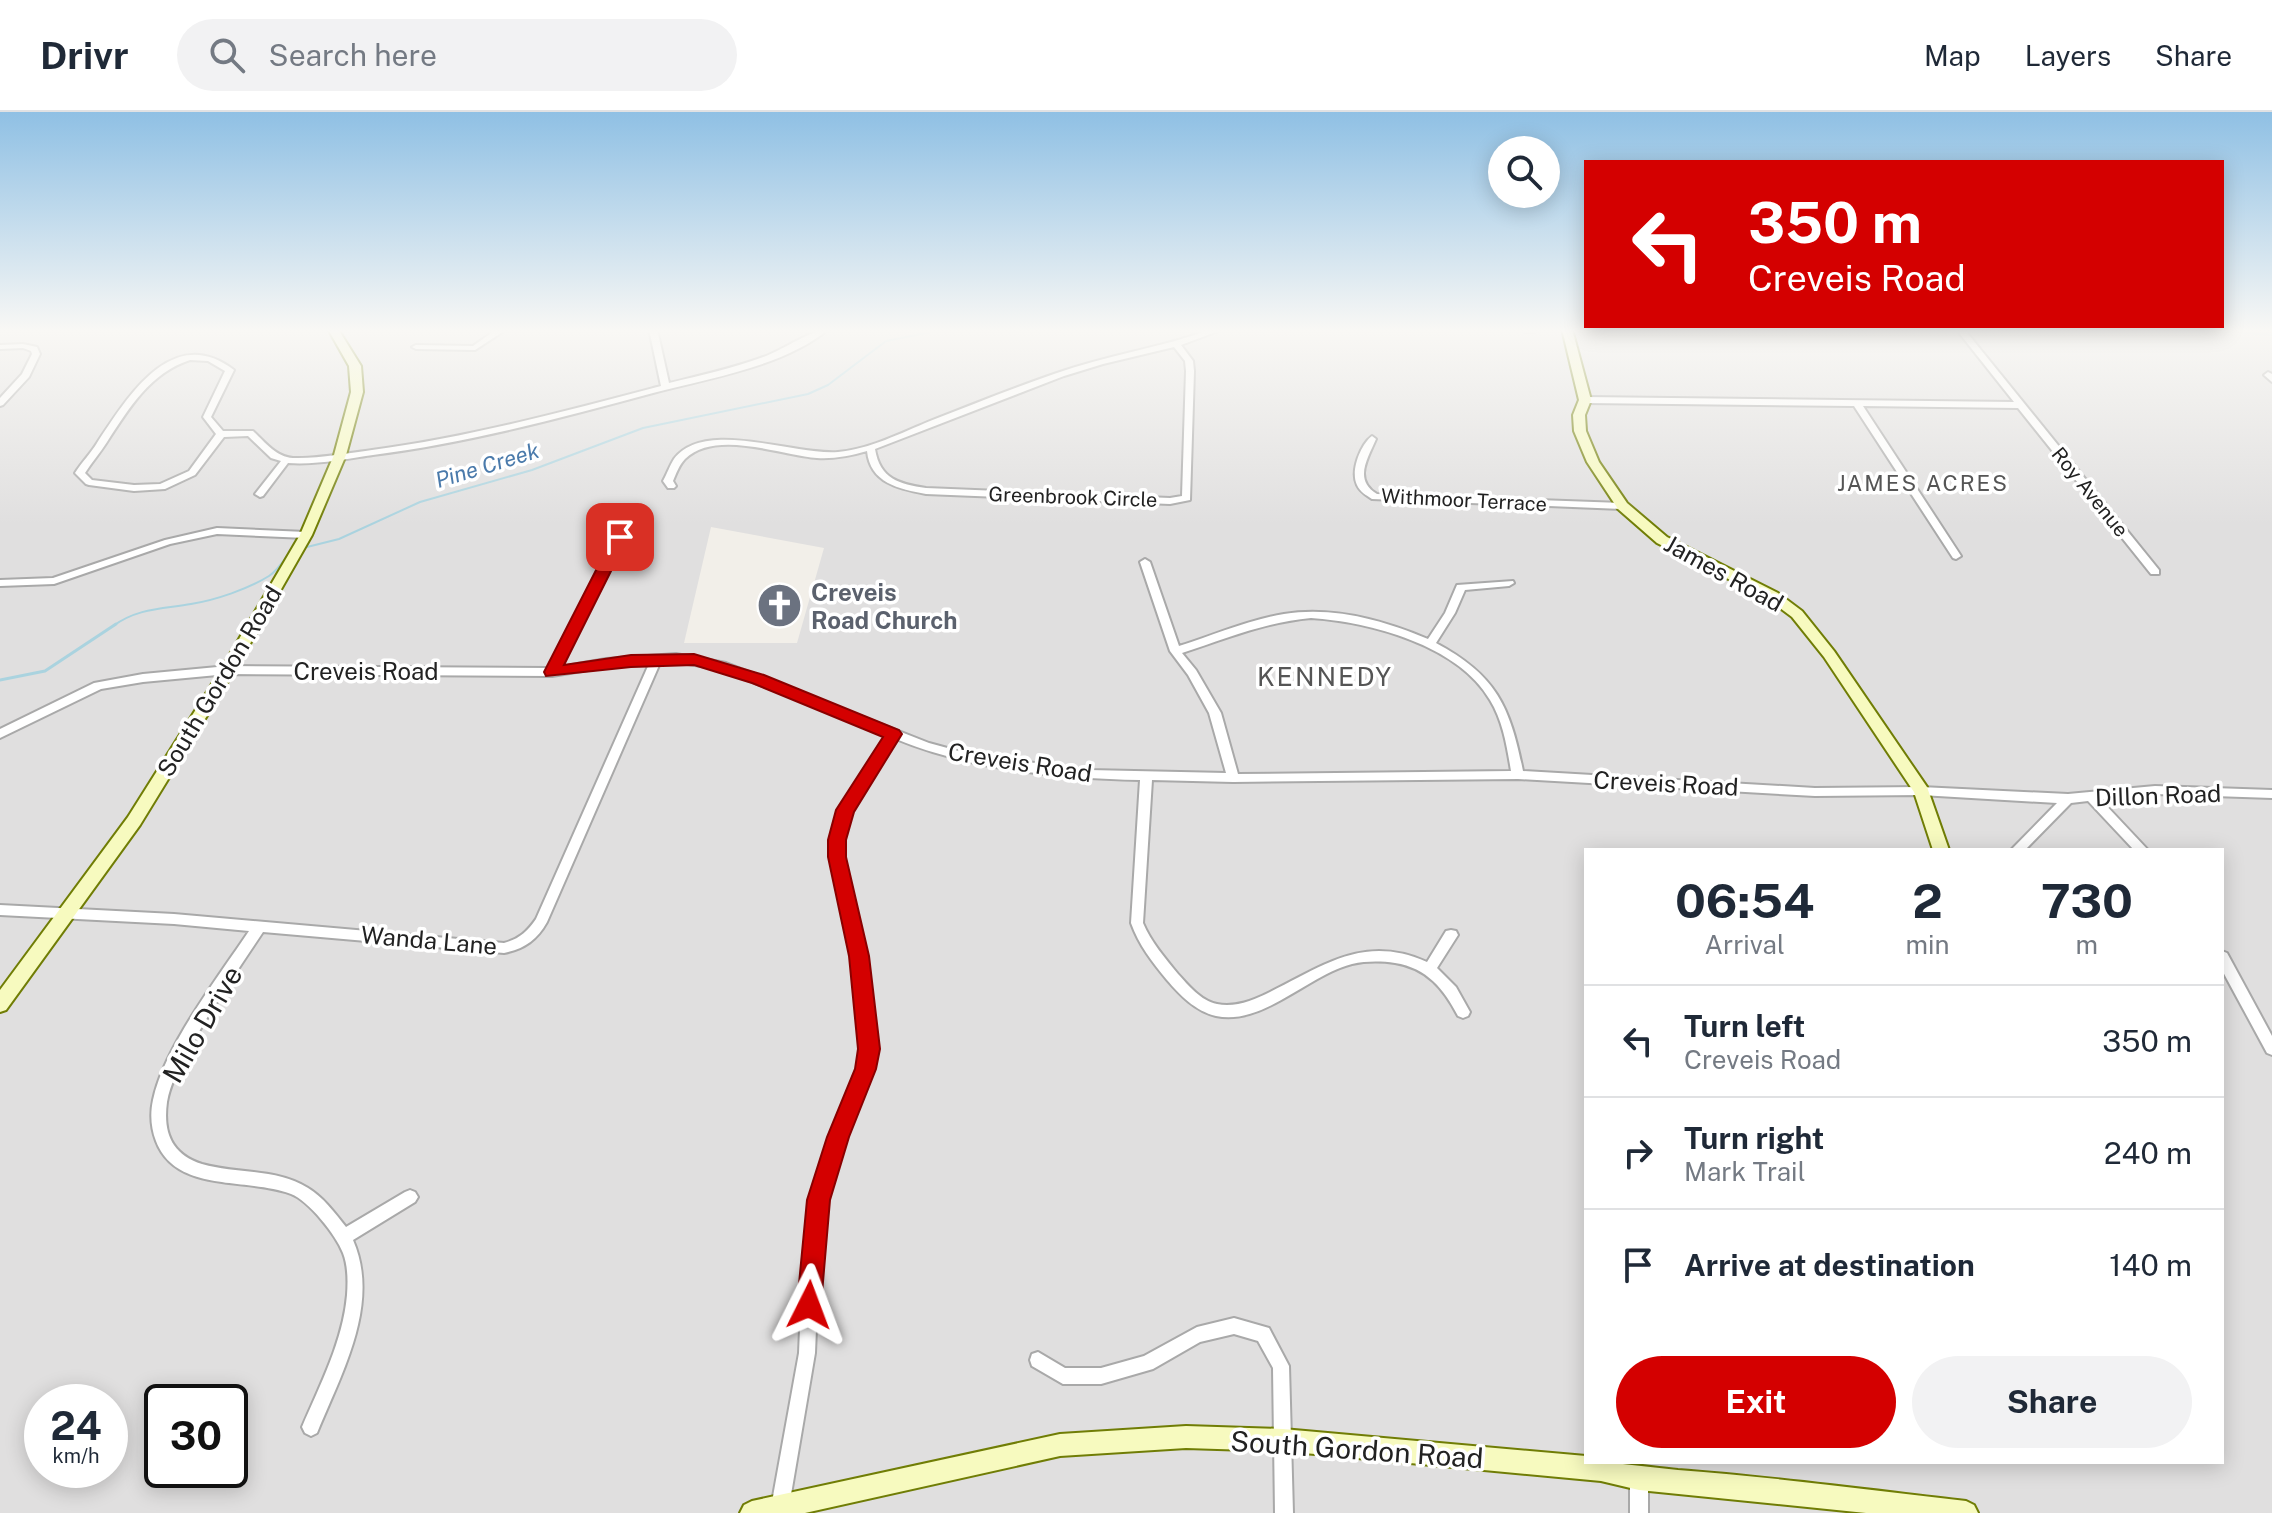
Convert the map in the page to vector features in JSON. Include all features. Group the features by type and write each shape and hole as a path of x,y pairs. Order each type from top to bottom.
{"street":[{"path":"135,394 80,473 89,482 134,488 162,487 192,473 221,434"},
{"path":"217,394 207,417 221,434"},
{"name":"South Gordon Road","path":"0,1004 134,821 228,670 306,535 340,455 357,394"},
{"path":"221,434 250,433 271,454 286,460 340,455 463,439 637,394"},
{"path":"671,486 668,481 670,473 680,459 713,443 749,442 818,455 871,449 1009,394"},
{"name":"Greenbrook Circle","path":"871,449 872,461 879,474 898,484 926,491 1170,501 1187,498 1189,394"},
{"name":"James Road","path":"1583,394 1585,400 1579,415 1580,431 1593,462 1622,506 1662,540 1773,596 1797,614 1829,654 1921,791 1940,848"},
{"name":"Roy Avenue","path":"2012,394 2155,572"},
{"path":"1585,400 2020,405"},
{"path":"1857,403 1956,556"},
{"name":"Withmoor Terrace","path":"1372,439 1360,462 1359,478 1363,490 1375,497 1622,506"},
{"path":"260,494 286,460"},
{"path":"0,583 48,582 168,542 217,531 306,535"},
{"path":"552,672 620,537"},
{"path":"1145,562 1175,651 1215,713 1233,778"},
{"path":"1430,644 1450,613 1461,587 1509,583"},
{"path":"1175,651 1287,617 1312,615 1348,618 1430,644 1456,658 1489,690 1509,731 1518,775"},
{"name":"Creveis Road","path":"0,734 98,686 143,678 228,670 552,672 656,659 694,660 722,666 835,708 926,747 973,759 1089,774 1233,778 1518,775 1815,792 1921,791 2068,799"},
{"name":"Wanda Lane","path":"0,910 259,927 504,948 519,945 532,935 541,922 656,659"},
{"path":"776,1509 807,1353 811,1257 818,1200 838,1137 865,1069 869,1049 859,956 837,857 837,840 845,810 893,734"},
{"path":"1146,776 1137,923 1144,943 1192,1000 1219,1010 1244,1010 1347,960 1379,956 1405,959 1430,968 1452,987 1463,1012"},
{"name":"Dillon Road","path":"2019,848 2068,799 2155,790 2272,794"},
{"path":"2090,796 2140,848"},
{"name":"Milo Drive","path":"259,927 176,1062 161,1099 158,1123 163,1142 193,1171 212,1176 257,1179 293,1188 315,1202 346,1236 356,1278 353,1301 344,1341 311,1427"},
{"path":"1430,968 1451,935"},
{"path":"2224,961 2272,1049"},
{"path":"346,1236 410,1197"},
{"path":"1038,1360 1063,1376 1101,1376 1147,1363 1197,1335 1234,1326 1263,1334 1281,1366 1284,1513"},
{"name":"South Gordon Road","path":"752,1513 1060,1445 1186,1437 1283,1440 1584,1464"},
{"name":"South Gordon Road","path":"1600,1465 1639,1478 1750,1487 1966,1513"},
{"path":"1639,1478 1639,1513"}],"shaded area":[{"path":"0,394 2272,394 2272,1513 0,1513","holes":["711,527 824,548 797,643 684,643"]}],"waterway":[{"name":"Pine Creek","path":"307,547 339,539 420,502 532,470 643,428 806,394"},
{"name":"Pine Creek","path":"116,624 141,612 201,602 242,590 272,574 290,552"},
{"name":"Pine Creek","path":"0,680 45,671 116,624"}],"place":[{"name":"Creveis Road Church","path":"780,606"}],"district":[{"name":"JAMES ACRES","path":"1923,483"},
{"name":"KENNEDY","path":"1325,676"}],"route":[{"path":"620,537 552,672 606,663 676,658 694,660 758,679 893,734 845,810 837,840 837,857 859,956 869,1049 865,1069 838,1137 818,1200 809,1305"}]}
